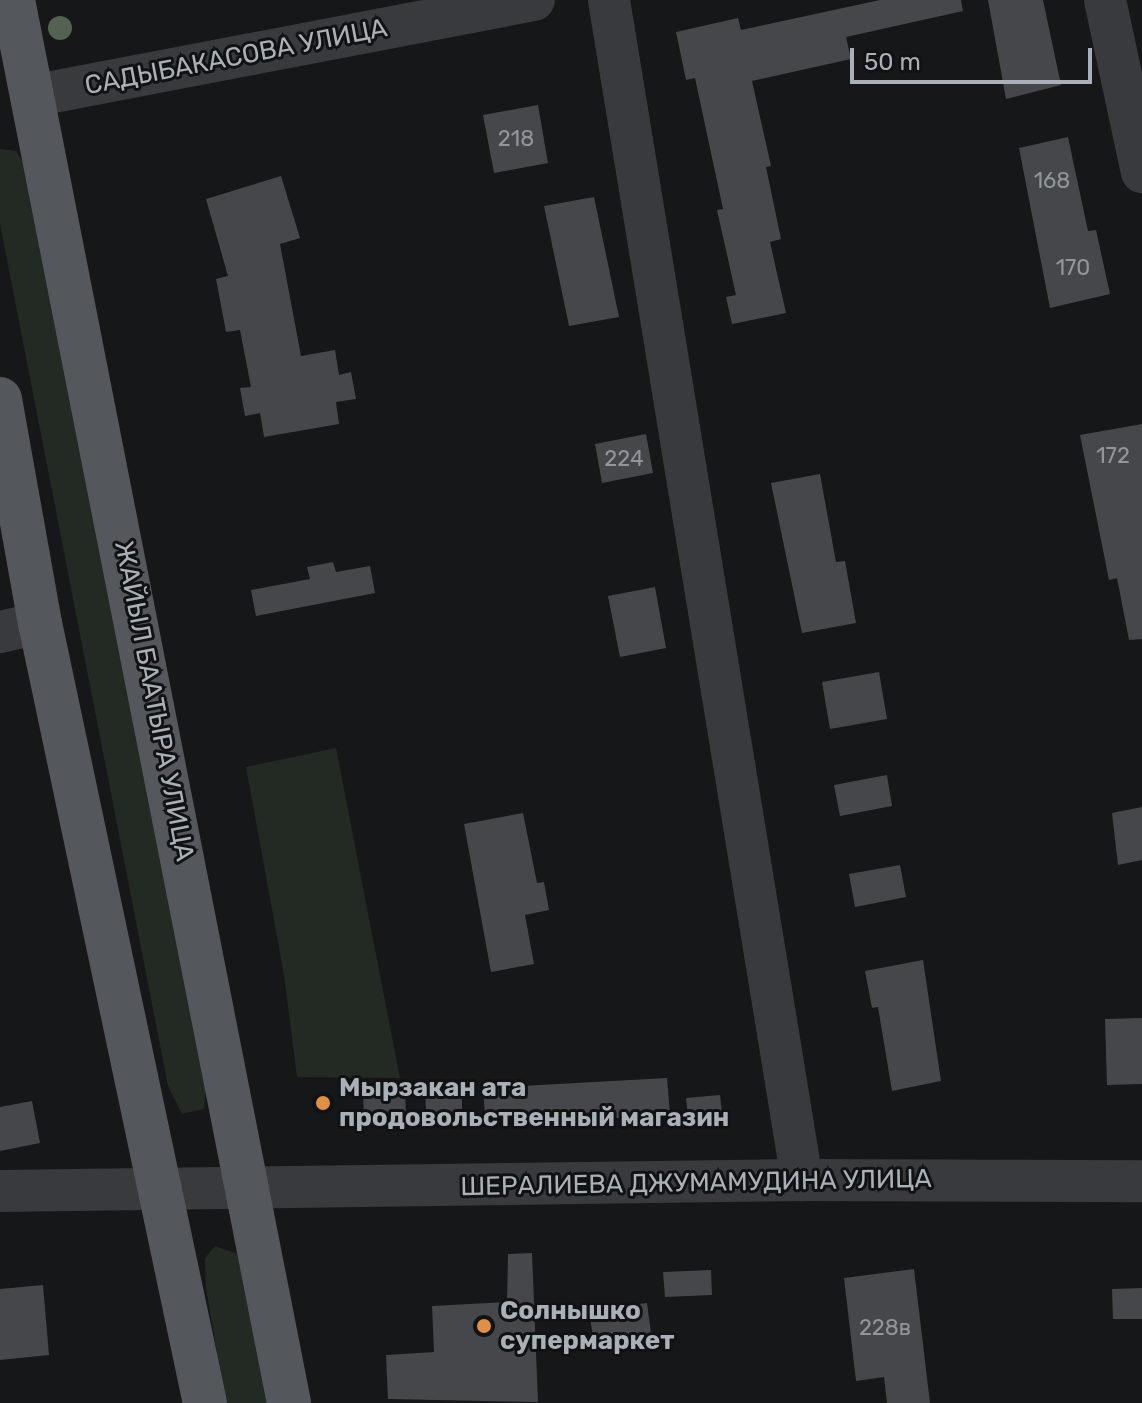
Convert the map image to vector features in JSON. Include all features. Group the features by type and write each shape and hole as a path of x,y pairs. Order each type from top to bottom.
{"main road":[{"name":"ЖАЙЫЛ БААТЫРА УЛИЦА","path":"13,0 16,94 251,1189 289,1403"},
{"path":"0,399 20,627 163,1189 205,1403"}],"street":[{"name":"САДЫБАКАСОВА УЛИЦА","path":"16,94 534,0"},
{"path":"609,0 802,1180"},
{"path":"1105,0 1142,172"},
{"name":"ШЕРАЛИЕВА ДЖУМАМУДИНА УЛИЦА","path":"0,1191 802,1180 1142,1181"}],"shaded area":[{"path":"0,149 16,151 24,164 207,1076 204,1109 182,1114 168,1086 0,224"},
{"path":"336,748 400,1078 297,1077 284,975 246,767"},
{"path":"215,1246 238,1254 270,1403 225,1403 206,1287 205,1258"}],"building":[{"path":"880,0 961,0 963,11 846,37 851,59 752,81 771,166 766,167 781,239 770,242 786,313 732,324 726,297 736,295 717,210 723,209 695,78 686,80 676,32 738,18 741,30"},
{"path":"988,0 1043,0 1061,85 1006,99"},
{"path":"538,105 548,163 494,173 483,115"},
{"path":"1068,137 1088,231 1096,230 1110,294 1050,308 1019,148"},
{"path":"281,176 300,238 280,244 301,356 335,350 339,375 351,372 356,399 336,402 339,424 264,437 260,413 245,416 240,388 251,387 240,330 226,332 216,279 228,276 206,199"},
{"path":"594,197 619,317 569,326 544,206"},
{"path":"1142,424 1142,639 1129,640 1117,578 1109,580 1080,435"},
{"path":"646,434 653,473 602,483 595,444"},
{"path":"820,474 836,562 845,561 856,623 802,633 771,483"},
{"path":"333,562 336,572 370,566 375,593 256,616 251,590 310,579 307,567"},
{"path":"655,587 666,648 620,657 608,596"},
{"path":"879,672 887,719 830,729 822,682"},
{"path":"887,775 892,806 840,816 834,785"},
{"path":"1142,807 1142,860 1118,865 1112,813"},
{"path":"523,813 537,883 544,882 549,910 525,915 534,964 491,972 464,824"},
{"path":"900,865 906,897 855,907 849,874"},
{"path":"923,960 941,1081 892,1091 878,1007 872,1008 865,971"},
{"path":"1142,1018 1142,1084 1107,1085 1105,1019"},
{"path":"667,1078 670,1114 604,1119 604,1112 485,1116 483,1088"},
{"path":"462,1084 462,1112 426,1113 425,1086"},
{"path":"405,1091 406,1117 364,1118 363,1092"},
{"path":"720,1095 723,1123 689,1127 686,1098"},
{"path":"32,1101 40,1143 0,1151 0,1107"},
{"name":"Солнышко супермаркет","path":"532,1253 538,1402 388,1399 386,1355 434,1352 432,1306 507,1302 508,1254"},
{"path":"914,1269 930,1403 887,1403 884,1377 856,1381 844,1278"},
{"path":"711,1270 712,1295 665,1297 663,1272"},
{"path":"43,1285 49,1355 0,1360 0,1289"},
{"path":"1142,1288 1142,1319 1113,1319 1112,1289"},
{"path":"647,1303 652,1341 595,1350 589,1311"}],"place":[{"name":"Мырзакан ата продовольственный магазин","path":"323,1103"},
{"name":"Солнышко супермаркет","path":"484,1326"}]}
